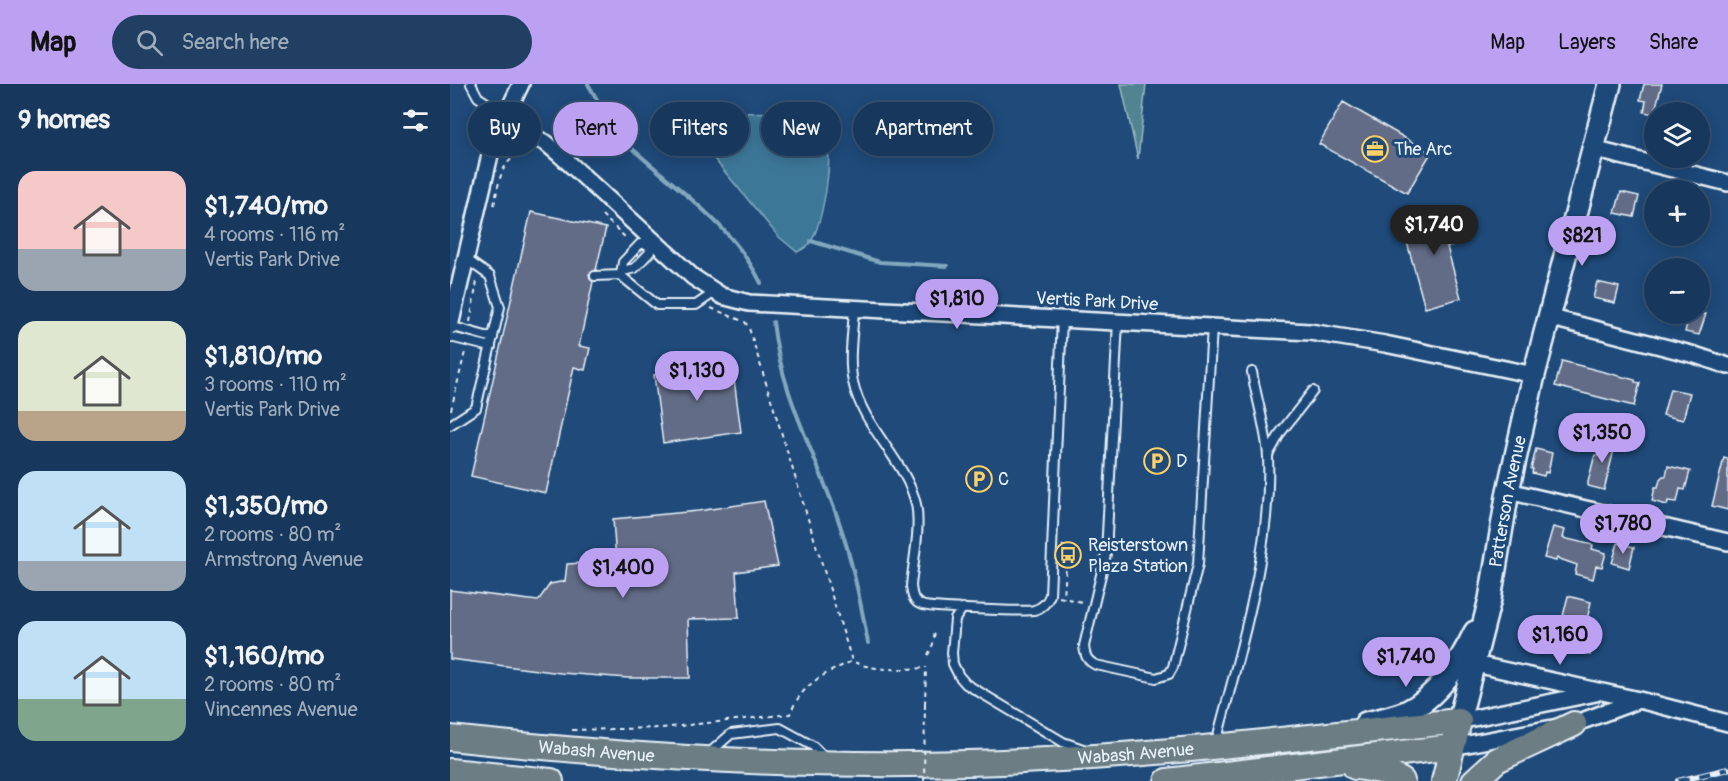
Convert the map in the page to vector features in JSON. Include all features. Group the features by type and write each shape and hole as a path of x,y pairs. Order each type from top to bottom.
{"main road":[{"name":"Patterson Avenue","path":"1444,781 1490,599 1508,491 1534,375 1610,84"},
{"path":"1295,739 1384,720 1409,711 1434,691 1458,663 1490,599"},
{"name":"Wabash Avenue","path":"450,738 574,751 703,759 828,763 970,763 1215,747 1459,721"},
{"path":"1474,781 1497,760 1574,724"},
{"name":"Wabash Avenue","path":"1167,781 1268,776 1301,766 1452,747"},
{"path":"1301,766 1375,769 1392,774 1402,781"},
{"name":"Wabash Avenue","path":"450,771 551,781"}],"street":[{"path":"512,102 521,84"},
{"name":"Vertis Park Drive","path":"541,141 558,153 651,242 693,277 709,296 722,296 749,303 1310,332 1385,344 1534,375"},
{"path":"1593,149 1728,183"},
{"path":"450,326 490,156"},
{"path":"1548,317 1695,355 1728,366"},
{"path":"1508,491 1728,542"},
{"path":"1475,664 1639,700 1728,723"},
{"name":"Wabash Avenue","path":"1459,721 1602,692"},
{"name":"Wabash Avenue","path":"1452,747 1574,724 1639,700"}],"lane":[{"path":"471,84 478,97 486,102"},
{"path":"595,276 621,273 634,268 650,252 651,242 639,244 623,262 621,273"},
{"path":"450,426 476,408 500,307 490,276 466,259"},
{"path":"621,273 657,305 696,306 709,296"},
{"path":"854,309 853,382 867,418 905,478 916,503 918,516 912,596 923,606 1031,611 1047,603 1050,595 1062,318"},
{"path":"1118,321 1106,554 1084,646 1085,656 1089,662 1156,678 1169,674 1173,667 1198,564 1212,327"},
{"path":"450,326 493,338"},
{"path":"450,337 491,347"},
{"path":"1215,747 1249,614 1265,524 1268,455 1252,372"},
{"path":"1268,455 1287,424 1313,390"},
{"path":"963,608 956,619 952,653 953,664 966,684 1063,742 1101,756"},
{"path":"703,759 731,734 780,728 813,747 828,763"}],"path":[{"path":"492,215 502,172 508,160 514,156"},
{"path":"596,209 637,247"},
{"path":"469,332 479,268"},
{"path":"709,296 712,309 745,322 749,328 852,661 860,665 897,670 926,668 924,781"},
{"path":"450,415 467,341"},
{"path":"1060,543 1067,551 1064,598"},
{"path":"1050,595 1094,605"},
{"path":"927,655 933,644 935,631"},
{"path":"571,730 662,728 790,714 795,702 813,680 852,661"}],"green space":[{"path":"1121,84 1146,84 1138,159"}],"water":[{"path":"749,113 761,113 761,156 829,156 826,193 817,228 809,244 797,252 778,236 712,156 749,156"}],"building":[{"path":"1644,84 1662,84 1657,102 1640,100"},
{"name":"The Arc","path":"1343,102 1431,153 1407,193 1319,144"},
{"path":"1621,192 1639,196 1634,217 1615,213"},
{"name":"The Arc","path":"1453,210 1462,243 1447,247 1461,298 1425,308 1402,224"},
{"path":"531,212 606,228 596,270 589,274 593,282 579,346 590,348 585,370 574,367 546,493 471,476"},
{"path":"1597,282 1619,287 1615,303 1593,298"},
{"path":"1687,324 1703,324 1699,335 1685,332"},
{"path":"708,360 709,367 732,364 741,432 663,443 654,375 685,371 684,363"},
{"path":"1562,361 1640,383 1634,406 1555,386"},
{"path":"1670,389 1690,393 1683,420 1663,415"},
{"path":"1604,435 1617,438 1604,490 1588,486 1588,482 1595,455 1600,456"},
{"path":"1536,449 1552,453 1548,473 1545,472 1544,476 1532,473"},
{"path":"1724,458 1728,459 1728,510 1712,506"},
{"path":"1668,466 1690,471 1685,490 1680,489 1677,502 1668,501 1667,505 1652,501 1655,487 1658,487 1663,476 1666,476"},
{"path":"764,501 778,566 736,572 739,618 688,619 690,678 628,678 561,673 450,659 450,590 538,601 550,584 565,581 567,564 616,561 613,519 698,511"},
{"path":"1553,527 1565,530 1563,538 1593,545 1592,549 1606,553 1602,567 1596,566 1593,579 1575,574 1577,565 1557,558 1556,561 1544,558"},
{"path":"1618,543 1634,547 1629,568 1612,563"},
{"path":"1568,596 1591,602 1585,628 1593,630 1594,639 1590,655 1568,649 1575,619 1563,616"}],"waterway":[{"path":"588,84 613,127 625,142 717,223 749,261 761,283"},
{"path":"811,241 880,262 947,266"},
{"path":"773,322 777,349 791,399 844,536 868,643"}],"railway":[{"path":"1678,781 1728,769"}],"place":[{"name":"The Arc","path":"1375,149"},
{"name":"D","path":"1157,461"},
{"name":"C","path":"979,479"},
{"name":"Reisterstown Plaza Station","path":"1068,555"}]}
